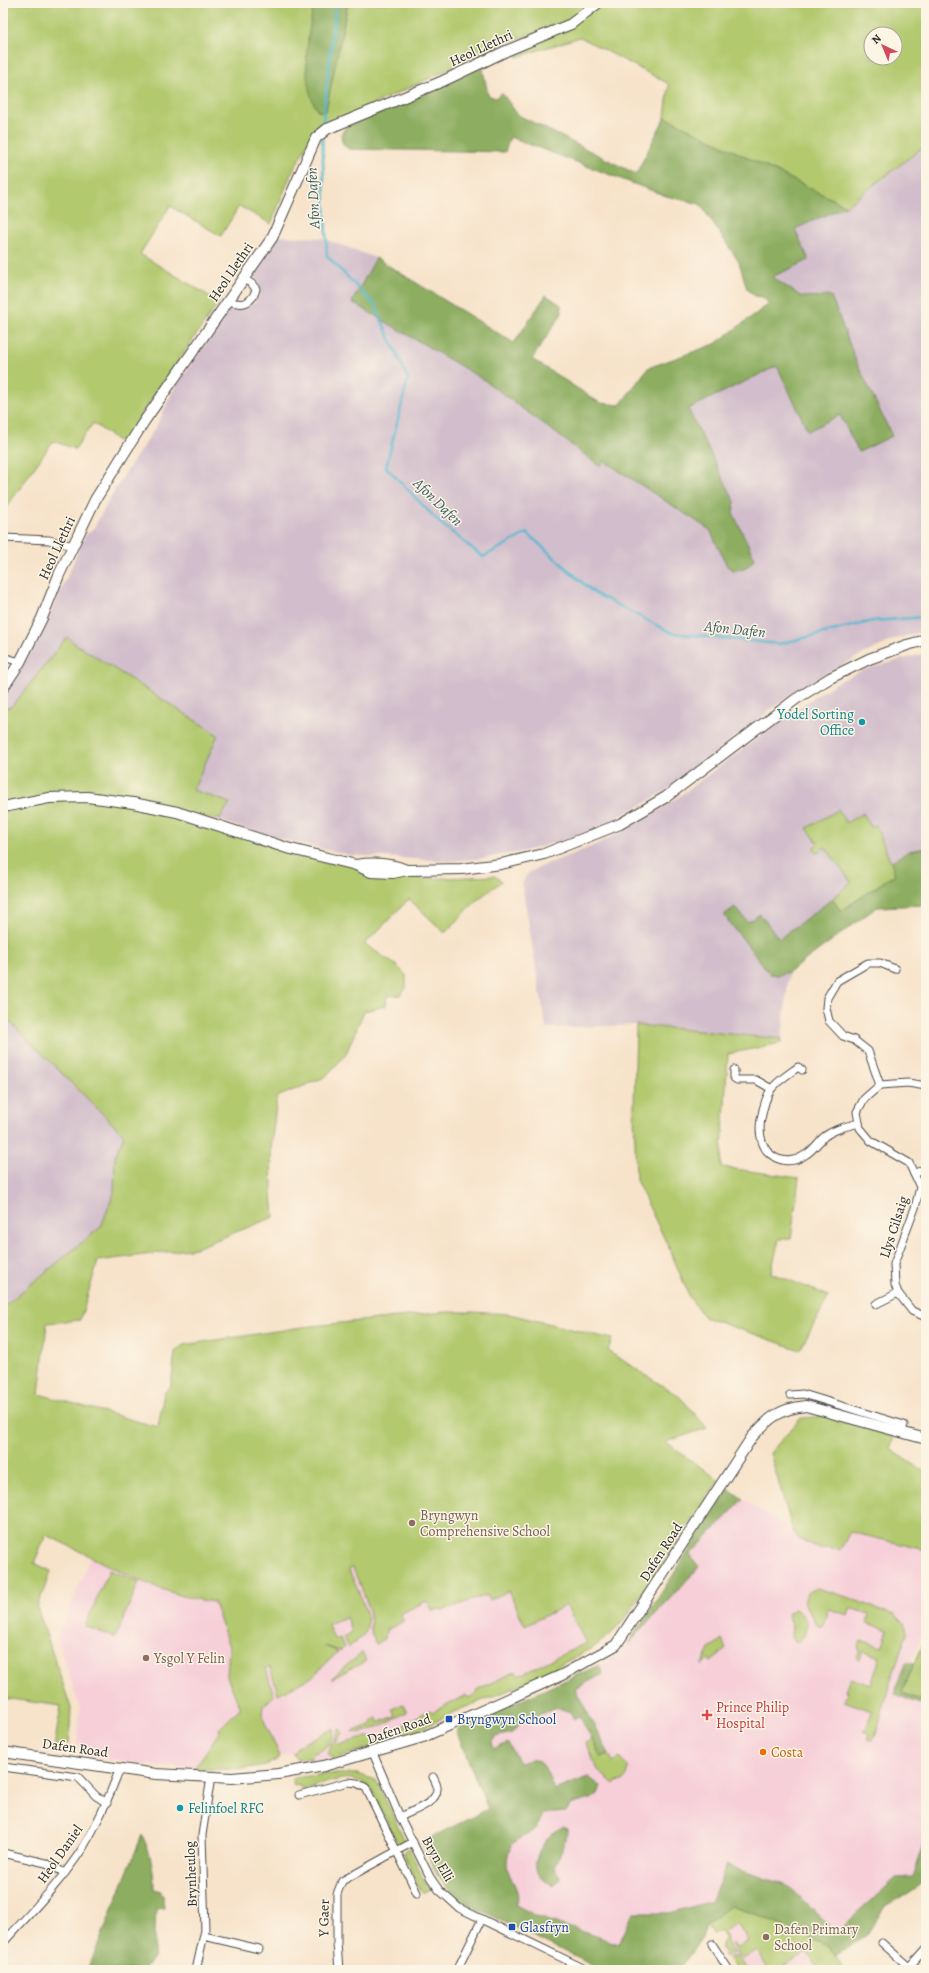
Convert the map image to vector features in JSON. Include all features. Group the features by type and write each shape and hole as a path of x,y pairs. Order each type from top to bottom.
{"street":[{"name":"Heol Llethri","path":"3,688 20,662 42,618 73,546 95,500 143,423 272,238 316,138 328,129 443,81 571,24 598,3"},
{"path":"229,301 245,303 249,302 254,296 256,290 252,284 244,279"},
{"path":"3,538 48,540 73,546"},
{"path":"3,807 49,798 87,797 133,803 177,812 287,848 356,865 381,863 395,865 407,870 461,869 514,861 544,854 571,845 620,824 666,797 796,699 824,682 869,659 907,645 926,640"},
{"path":"3,657 20,662"},
{"path":"880,1085 868,1051 854,1040 843,1036 835,1030 829,1021 826,1008 827,998 837,981 868,963 880,963 895,969"},
{"path":"802,1070 798,1067 778,1080 770,1088 763,1105 760,1127 762,1146 771,1156 780,1160 792,1160 805,1155 825,1136 841,1127 859,1123 858,1112 864,1099 880,1085 908,1083 926,1085"},
{"path":"734,1070 734,1078 737,1080 756,1080 770,1088"},
{"name":"Llys Cilsaig","path":"859,1123 860,1128 871,1141 909,1162 920,1186 915,1208 894,1264 894,1284 898,1293 912,1311 926,1317"},
{"path":"914,1174 926,1168"},
{"path":"876,1304 898,1293"},
{"path":"790,1395 802,1394 904,1425 902,1432 926,1439"},
{"name":"Dafen Road","path":"3,1752 156,1774 232,1778 285,1773 324,1766 373,1753 431,1734 562,1675 616,1645 752,1438 767,1419 792,1408 806,1406 820,1408 902,1432"},
{"name":"Bryn Elli","path":"373,1753 400,1817 430,1877 439,1890 459,1908 587,1970"},
{"path":"3,1767 78,1777 96,1796 107,1803"},
{"name":"Heol Daniel","path":"3,1943 65,1873 84,1846 107,1803 120,1768"},
{"name":"Brynheulog","path":"196,1970 205,1930 202,1835 211,1777"},
{"path":"400,1817 428,1803 435,1796 438,1788 433,1777"},
{"path":"299,1795 348,1782 357,1783 366,1788 417,1893"},
{"name":"Y Gaer","path":"339,1970 337,1944 337,1894 342,1881 413,1842"},
{"path":"3,1853 46,1863 65,1873"},
{"path":"457,1970 482,1919"},
{"path":"204,1936 259,1949"},
{"path":"882,1943 911,1968 926,1948"},
{"path":"712,1944 729,1970"}],"shaded area":[{"path":"926,145 926,630 895,639 855,658 802,687 758,719 666,791 606,824 568,839 521,852 484,858 448,861 349,855 267,836 166,803 3,799 3,698 43,631 85,536 94,528 117,486 157,425 173,391 231,306 243,307 253,304 259,296 259,285 253,275 279,236 322,238 376,258 352,301 484,380 600,466 604,461 710,530 727,566 754,557 733,513 735,502 688,409 777,366 808,430 856,361 831,296 802,297 772,277 795,229 846,206"},
{"path":"926,653 926,848 909,851 832,899 779,939 763,967 770,974 778,975 789,972 782,1039 636,1025 546,1028 522,884 527,874 539,867 591,847 643,820 677,798 795,710 836,683 863,670"},
{"path":"3,1015 155,1166 95,1234 3,1307"},
{"name":"Bryngwyn Comprehensive School","path":"608,1351 680,1397 647,1463 593,1648 514,1688 461,1709 405,1737 311,1764 302,1764 292,1754 280,1756 276,1762 257,1767 216,1769 180,1768 176,1766 165,1767 89,1757 82,1746 77,1745 80,1708 57,1639 91,1556 173,1593"},
{"name":"Prince Philip Hospital","path":"743,1499 793,1531 799,1539 826,1548 850,1532 926,1550 926,1621 911,1663 905,1662 894,1694 926,1706 926,1839 913,1877 896,1878 836,1933 790,1887 726,1865 712,1901 670,1913 633,1913 619,1944 538,1917 478,1883 510,1808 470,1723 607,1661 628,1644 699,1567 690,1555"},
{"name":"Dafen Primary School","path":"718,1914 831,1947 843,1970 736,1970 723,1950 722,1944 725,1940 720,1931 713,1935"}],"green space":[{"path":"3,3 314,3 317,111 325,111 348,3 595,3 570,19 542,32 508,42 324,127 310,139 291,174 271,224 239,206 221,236 170,206 140,254 219,302 143,411 122,444 93,423 75,449 53,441 6,508 3,509"},
{"path":"314,3 348,3 326,111 318,111 312,100 307,73 309,29"},
{"path":"598,3 926,3 926,145 846,206 665,117 669,84 580,37 517,57 513,49 571,24"},
{"path":"489,60 497,61 483,69 488,95 495,98 502,93 518,115 636,174 665,117 846,206 795,229 809,260 772,277 802,297 831,296 856,361 892,436 859,452 840,415 808,431 777,366 688,409 735,502 733,513 754,557 747,567 734,571 727,566 710,530 604,461 600,466 484,380 352,302 376,258 514,343 546,295 561,305 562,313 532,359 600,403 620,405 648,368 715,344 769,304 763,297 755,296 747,289 739,262 700,204 666,196 510,137 505,152 348,149 342,142 341,134 346,127"},
{"path":"67,637 74,643 218,735 193,790 230,803 220,818 213,819 182,813 356,865 424,879 495,876 502,881 477,900 445,933 409,899 365,944 397,966 406,975 406,988 400,995 387,996 386,1006 364,1011 345,1056 325,1077 277,1097 271,1147 274,1217 196,1248 98,1261 80,1320 47,1323 39,1394 158,1427 164,1393 171,1386 175,1352 183,1345 303,1327 445,1312 473,1312 509,1314 612,1339 608,1351 680,1397 707,1428 665,1442 719,1480 627,1616 612,1633 593,1648 514,1688 461,1709 405,1737 333,1759 329,1754 327,1754 340,1728 342,1733 337,1740 338,1745 371,1736 376,1742 404,1731 405,1723 430,1710 433,1712 466,1695 468,1698 477,1694 476,1690 516,1671 518,1676 586,1643 566,1605 525,1626 509,1591 489,1600 487,1595 444,1610 437,1609 433,1611 427,1601 400,1614 404,1621 386,1630 385,1639 375,1644 366,1600 353,1568 349,1569 362,1600 367,1617 366,1631 363,1636 348,1648 343,1637 352,1632 346,1617 328,1624 334,1640 340,1638 344,1647 340,1651 325,1646 338,1652 312,1677 278,1694 270,1667 266,1668 274,1696 263,1706 262,1716 280,1756 274,1761 265,1765 253,1767 194,1769 220,1731 219,1729 240,1708 227,1676 229,1647 214,1602 171,1592 150,1584 128,1575 46,1535 34,1563 51,1571 37,1607 71,1708 69,1744 61,1743 54,1748 61,1706 3,1698 3,1307 101,1227 114,1193 115,1157 124,1135 3,1015 3,709 11,707"},
{"path":"838,810 846,823 863,813 871,827 876,825 895,874 841,911 832,899 851,882 825,847 816,853 814,847 818,843 807,828"},
{"path":"926,848 926,905 877,907 789,972 778,975 770,974 724,915 735,907 748,922 760,914 779,939 832,899 841,911 895,874 891,862 909,851"},
{"path":"636,1025 782,1039 781,1043 728,1054 721,1167 799,1178 791,1239 779,1239 771,1273 829,1296 800,1350 704,1317 690,1298 670,1250 636,1180 634,1109"},
{"path":"825,1416 894,1437 890,1449 926,1472 926,1550 850,1532 840,1550 826,1548 822,1549 799,1539 793,1531 770,1453 801,1418"},
{"path":"729,1489 743,1499 690,1555 699,1567 628,1644"},
{"path":"109,1570 139,1582 115,1638 85,1626"},
{"path":"817,1588 841,1595 895,1615 905,1625 907,1634 889,1686 875,1738 873,1740 867,1739 869,1733 863,1731 866,1729 872,1711 844,1701 847,1692 845,1691 850,1678 871,1685 880,1657 863,1651 860,1660 857,1659 860,1649 858,1648 861,1640 882,1647 888,1630 867,1623 869,1614 850,1608 848,1615 828,1609 822,1627 817,1625 804,1603 807,1593"},
{"path":"793,1609 802,1615 807,1625 804,1636 797,1642 791,1638 792,1625 788,1614"},
{"path":"926,1637 926,1702 902,1693"},
{"path":"722,1639 726,1649 711,1661 708,1659 701,1666 709,1649"},
{"path":"362,1652 366,1661 331,1679"},
{"path":"905,1662 914,1664 902,1693 926,1702 926,1706 894,1694"},
{"path":"599,1665 603,1674 575,1689 609,1754 601,1757 580,1717 574,1719 570,1712 556,1707 519,1724 512,1733 495,1737 491,1744 494,1749 508,1743 519,1763 531,1760 539,1761 545,1768 554,1790 588,1777 601,1786 598,1794 591,1799 570,1805 566,1812 543,1814 535,1829 512,1844 507,1863 509,1874 518,1894 516,1905 538,1917 619,1944 633,1913 670,1913 712,1901 726,1865 790,1887 836,1933 896,1878 913,1877 926,1839 926,1880 914,1890 885,1906 868,1934 835,1956 830,1947 758,1915 730,1906 706,1925 702,1937 679,1970 602,1970 459,1900 437,1875 422,1842 488,1809 456,1730"},
{"path":"403,1704 407,1712 373,1729 358,1733 352,1732 372,1724 371,1721 377,1718 379,1722 396,1716 392,1709"},
{"path":"334,1728 331,1740 325,1748 313,1753 312,1759 296,1758 293,1754 298,1746"},
{"path":"592,1740 601,1757 609,1754 613,1762 619,1758 629,1768 627,1776 623,1781 615,1782 614,1784 598,1770 585,1743"},
{"path":"325,1774 357,1774 376,1780 406,1843 401,1844 397,1842 373,1792 366,1784 358,1780 341,1779 304,1789 297,1785 294,1786 292,1778"},
{"path":"563,1827 568,1829 568,1832 555,1868 561,1879 553,1885 538,1874 536,1861 542,1846 552,1834"},
{"path":"142,1835 148,1849 151,1862 154,1890 161,1890 161,1895 163,1895 164,1908 156,1909 154,1956 144,1970 88,1970"},
{"path":"409,1848 425,1883 430,1889 422,1893 404,1855 405,1851"},
{"name":"Dafen Primary School","path":"730,1906 758,1915 831,1947 843,1970 819,1970 806,1952 779,1970 761,1970 767,1966 757,1950 742,1959 737,1955 732,1943 734,1942 738,1947 748,1941 737,1924 724,1932 734,1954 733,1955 722,1948 722,1944 725,1940 720,1931 713,1935 706,1925"},
{"path":"724,1952 733,1958 736,1956 748,1970 736,1970"}],"waterway":[{"name":"Afon Dafen","path":"322,129 336,3"},
{"name":"Afon Dafen","path":"322,136 327,256 375,305 408,379 386,467 439,522 483,557 527,533 594,593 672,633 779,644 873,621 926,617"}],"place":[{"name":"Yodel Sorting Office","path":"862,722"},
{"name":"Bryngwyn Comprehensive School","path":"412,1523"},
{"name":"Ysgol Y Felin","path":"146,1658"},
{"name":"Prince Philip Hospital","path":"707,1715"},
{"name":"Bryngwyn School","path":"449,1719"},
{"name":"Costa","path":"763,1752"},
{"name":"Felinfoel RFC","path":"180,1808"},
{"name":"Glasfryn","path":"512,1927"},
{"name":"Dafen Primary School","path":"766,1937"}]}
